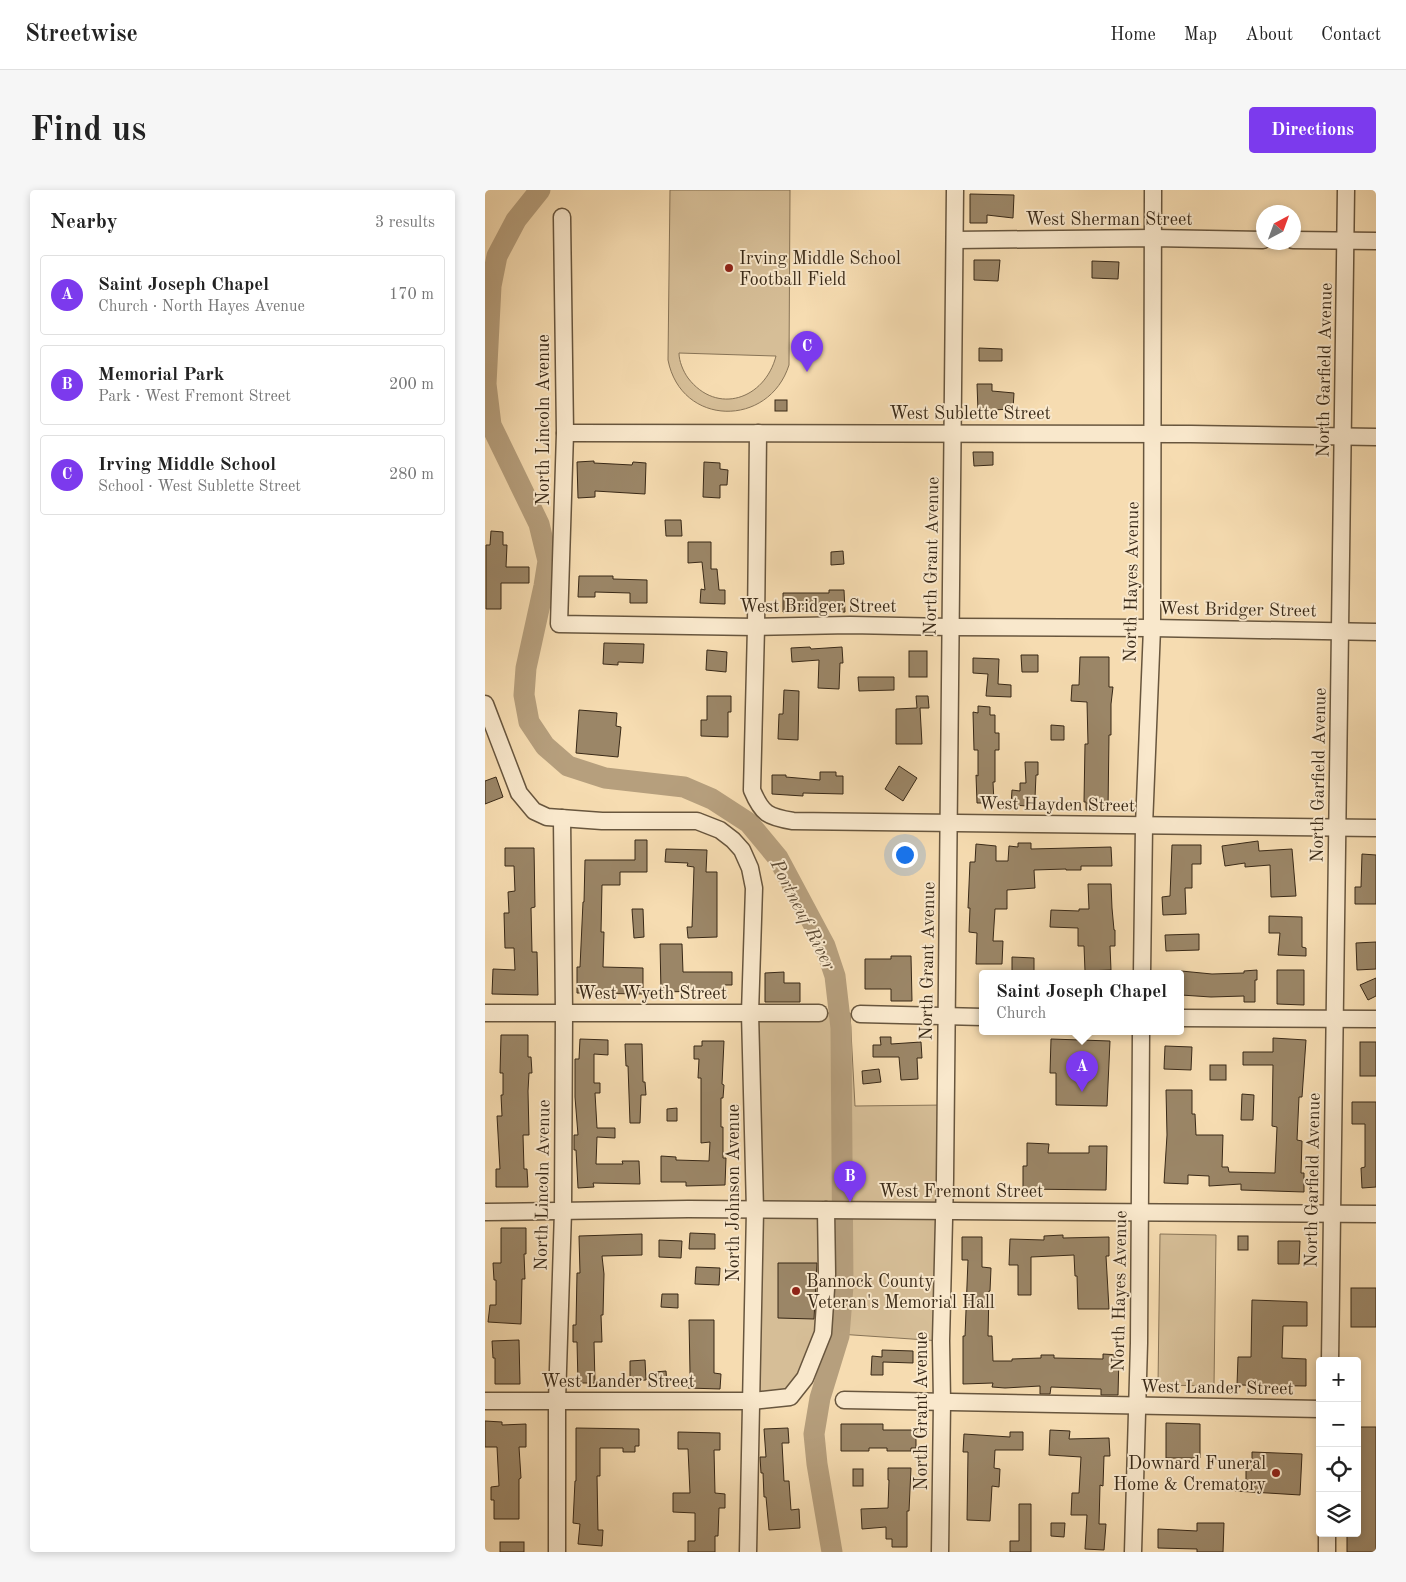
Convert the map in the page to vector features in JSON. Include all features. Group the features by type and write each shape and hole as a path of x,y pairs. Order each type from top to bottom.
{"street":[{"name":"North Grant Avenue","path":"940,1552 955,190"},
{"name":"North Hayes Avenue","path":"1142,970 1144,826 1151,628 1153,190"},
{"name":"North Garfield Avenue","path":"1330,1357 1346,190"},
{"name":"North Lincoln Avenue","path":"559,624 565,433 562,217"},
{"name":"West Sherman Street","path":"955,240 1153,238 1256,240"},
{"path":"1301,240 1376,241"},
{"name":"West Sublette Street","path":"565,433 1047,433 1376,437"},
{"path":"756,627 758,433"},
{"name":"West Bridger Street","path":"559,624 756,627 850,625 1376,632"},
{"name":"West Hayden Street","path":"756,627 752,790 758,805 773,818 793,821 1376,828"},
{"path":"485,704 519,793 534,811 547,817 562,818"},
{"name":"North Lincoln Avenue","path":"557,1552 557,1401 563,1211 564,1013 562,818"},
{"name":"North Johnson Avenue","path":"562,818 697,820 720,830 742,850 754,888 750,1013 755,1210 748,1552"},
{"name":"West Wyeth Street","path":"485,1012 819,1013"},
{"path":"860,1014 979,1017"},
{"path":"1184,1018 1376,1019"},
{"name":"North Hayes Avenue","path":"1133,1552 1139,1343 1141,1035"},
{"name":"West Lander Street","path":"485,1401 752,1400 790,1397 805,1378 823,1333 827,1274 826,1210"},
{"name":"West Fremont Street","path":"485,1212 862,1210 1376,1214"},
{"name":"West Lander Street","path":"844,1400 1316,1409"},
{"path":"1327,1537 1327,1552"}],"shaded area":[{"name":"Irving Middle School Football Field","path":"670,190 790,190 789,365 779,386 763,400 745,409 726,411 707,408 690,398 676,382 668,360","holes":["679,353 776,356 770,371 762,383 751,392 739,397 726,399 712,397 700,390 684,372"]},
{"path":"750,1013 850,1013 855,1106 945,1105 941,1341 824,1333 790,1397 752,1401"},
{"path":"1160,1234 1216,1235 1214,1386 1158,1385"}],"building":[{"path":"970,194 1014,195 1013,218 987,215 987,223 970,223"},
{"path":"974,260 1000,260 998,281 974,280"},
{"path":"1092,261 1119,262 1118,279 1092,278"},
{"path":"979,348 1002,349 1002,361 979,361"},
{"path":"977,384 992,384 992,391 1014,393 1013,409 978,411"},
{"path":"775,400 787,400 787,411 775,411"},
{"path":"973,452 993,452 993,465 974,466"},
{"path":"594,461 594,463 632,465 633,462 646,463 645,494 595,491 595,497 578,498 577,462"},
{"path":"704,462 720,463 720,469 728,470 727,485 720,485 720,498 703,497"},
{"path":"665,520 681,520 682,536 666,536"},
{"path":"491,531 503,532 503,545 507,545 506,567 529,567 529,583 501,583 501,609 486,609 486,545 490,545"},
{"path":"688,542 711,542 711,569 717,569 719,590 725,590 725,604 700,603 701,589 705,590 702,562 688,563"},
{"path":"843,551 844,564 831,565 831,552"},
{"path":"579,576 613,576 613,579 647,580 647,603 630,603 630,593 595,592 595,597 578,597"},
{"path":"829,590 844,590 845,612 783,612 783,593 829,593"},
{"path":"604,643 644,644 643,663 618,662 618,665 603,664"},
{"path":"810,647 811,649 842,647 843,663 840,663 839,689 818,688 819,660 792,662 791,648"},
{"path":"707,650 727,652 726,672 706,670"},
{"path":"909,651 927,651 927,677 909,677"},
{"path":"1021,655 1038,655 1038,672 1022,672"},
{"path":"1080,657 1109,657 1109,687 1113,687 1111,735 1109,735 1108,810 1086,810 1086,802 1084,802 1085,744 1088,744 1087,702 1071,701 1072,685 1079,685"},
{"path":"973,658 999,659 998,684 1011,685 1011,697 986,696 988,674 973,673"},
{"path":"858,677 894,677 894,690 859,691"},
{"path":"784,690 799,691 798,740 778,739 779,714 783,714"},
{"path":"707,696 731,696 731,712 728,712 728,737 701,736 701,720 707,720"},
{"path":"916,696 928,696 929,708 920,708 922,744 896,744 896,709 917,708"},
{"path":"978,706 990,707 990,715 995,715 995,733 999,733 999,750 995,750 994,803 977,803 976,775 978,776 978,750 974,750 973,712 978,713"},
{"path":"579,710 617,713 616,726 621,727 618,757 576,753"},
{"path":"1051,725 1064,726 1064,740 1051,740"},
{"path":"1025,762 1038,762 1035,798 1029,797 1028,806 1011,805 1012,790 1020,791 1020,783 1026,783"},
{"path":"899,766 917,778 903,801 885,789"},
{"path":"820,772 836,772 836,776 843,776 843,794 803,793 803,796 772,794 772,775 820,780"},
{"path":"496,777 503,797 485,804 485,781"},
{"path":"635,840 647,840 647,872 620,872 620,885 602,885 601,932 604,932 603,967 643,968 643,994 577,993 577,967 580,967 585,860 635,860"},
{"path":"1258,841 1259,851 1292,849 1296,896 1271,897 1270,865 1245,867 1245,863 1225,866 1222,846"},
{"path":"1018,843 1031,843 1031,849 1111,847 1112,866 1081,866 1081,870 1034,870 1035,888 1007,890 1007,909 995,909 993,941 1003,941 1002,964 976,964 977,933 969,932 970,908 968,908 970,862 975,862 976,844 996,846 996,861 1008,861 1009,846 1018,847"},
{"path":"1172,845 1201,845 1201,864 1192,864 1192,888 1185,888 1186,914 1163,915 1162,897 1170,896"},
{"path":"505,848 534,848 535,907 531,908 532,952 537,952 538,995 492,994 493,969 515,970 514,948 505,948 504,913 509,913 508,892 515,891 514,866 505,866"},
{"path":"666,849 707,850 706,872 717,872 717,937 688,938 687,927 692,927 694,867 687,866 688,863 665,862"},
{"path":"1362,854 1376,855 1376,904 1355,904 1355,887 1361,887"},
{"path":"1088,884 1111,884 1115,946 1110,946 1111,970 1085,970 1084,946 1078,946 1078,928 1050,927 1051,910 1079,911 1079,909 1089,909"},
{"path":"632,909 643,909 644,937 634,938"},
{"path":"1269,916 1302,917 1302,947 1306,948 1306,956 1278,955 1280,933 1269,933"},
{"path":"1199,934 1199,950 1166,951 1165,935"},
{"path":"1376,942 1376,969 1357,970 1356,943"},
{"path":"660,944 682,944 683,972 732,972 732,985 725,985 725,994 710,994 710,991 661,992"},
{"path":"891,956 911,956 912,1001 891,1001 891,989 865,989 865,959 891,959"},
{"path":"1012,957 1034,958 1034,970 1012,970"},
{"path":"1257,970 1255,1002 1244,1002 1244,996 1184,995 1184,971 1212,974 1244,973 1244,971"},
{"path":"1277,970 1304,970 1304,1005 1277,1004"},
{"path":"784,972 784,983 800,983 800,1002 765,1002 765,973"},
{"path":"1376,978 1376,996 1368,1000 1360,985"},
{"path":"501,1035 528,1035 528,1057 531,1057 532,1073 529,1073 528,1091 529,1135 523,1135 524,1169 527,1169 528,1187 496,1187 496,1169 500,1169 497,1116 502,1116 501,1095 503,1095 503,1073 500,1073"},
{"path":"880,1037 891,1037 891,1044 921,1042 922,1058 917,1058 918,1079 901,1080 899,1057 873,1057 873,1045 881,1045"},
{"path":"1273,1038 1306,1040 1302,1097 1299,1097 1297,1140 1302,1141 1301,1173 1304,1173 1304,1192 1241,1190 1241,1184 1209,1186 1209,1176 1188,1175 1188,1184 1164,1183 1167,1135 1166,1090 1192,1090 1192,1114 1195,1114 1196,1135 1223,1135 1222,1167 1228,1167 1229,1172 1275,1173 1277,1127 1272,1126 1273,1065 1243,1065 1243,1052 1273,1052"},
{"path":"580,1039 608,1040 608,1055 594,1054 594,1083 600,1083 600,1093 595,1093 597,1128 615,1128 615,1138 597,1137 596,1164 623,1164 622,1161 639,1161 640,1184 593,1183 594,1187 578,1188 576,1150 574,1150 574,1135 578,1135 575,1059 579,1059"},
{"path":"1051,1039 1110,1041 1107,1106 1056,1105 1056,1073 1050,1073"},
{"path":"702,1041 724,1041 722,1084 724,1085 723,1098 721,1098 721,1127 723,1127 723,1158 726,1158 725,1185 686,1186 686,1182 661,1182 661,1156 676,1157 676,1160 709,1161 710,1142 701,1143 701,1078 698,1078 699,1059 694,1059 694,1046 702,1046"},
{"path":"1360,1042 1376,1042 1376,1076 1360,1076"},
{"path":"625,1044 642,1044 643,1082 645,1082 646,1095 641,1095 640,1123 630,1123 628,1066 626,1066"},
{"path":"1165,1046 1192,1047 1191,1070 1164,1069"},
{"path":"1210,1065 1226,1065 1226,1080 1210,1080"},
{"path":"879,1069 881,1082 863,1084 862,1071"},
{"path":"1242,1094 1254,1095 1253,1120 1241,1120"},
{"path":"1352,1102 1376,1102 1376,1187 1362,1188 1361,1168 1365,1167 1365,1124 1352,1124"},
{"path":"677,1108 677,1121 667,1121 667,1109"},
{"path":"1027,1143 1049,1144 1048,1153 1089,1153 1089,1146 1107,1146 1106,1190 1023,1189 1023,1166 1027,1166"},
{"path":"501,1228 526,1228 525,1279 522,1279 521,1324 488,1322 490,1305 496,1305 496,1280 494,1280 493,1263 501,1263"},
{"path":"690,1233 715,1234 715,1249 689,1249"},
{"path":"642,1234 642,1255 602,1256 604,1274 603,1315 601,1315 602,1342 594,1342 595,1383 578,1383 577,1342 573,1342 573,1325 576,1325 577,1273 580,1273 579,1236"},
{"path":"1063,1235 1063,1238 1109,1237 1109,1256 1106,1256 1109,1309 1078,1309 1074,1255 1031,1257 1031,1295 1018,1295 1018,1265 1009,1265 1010,1239 1044,1240 1044,1236"},
{"path":"1238,1236 1248,1236 1248,1250 1238,1250"},
{"path":"962,1237 982,1237 982,1267 991,1268 988,1336 992,1336 993,1361 1041,1358 1041,1355 1054,1355 1054,1358 1103,1359 1103,1354 1119,1355 1118,1395 1101,1395 1101,1389 1051,1387 1050,1394 1040,1394 1040,1386 1005,1388 992,1387 993,1383 963,1384 963,1336 965,1336 968,1260 962,1260"},
{"path":"659,1240 682,1241 681,1258 659,1257"},
{"path":"1278,1241 1300,1241 1299,1264 1278,1264"},
{"path":"778,1263 817,1263 814,1319 778,1318"},
{"path":"696,1267 720,1268 719,1285 695,1284"},
{"path":"1351,1288 1376,1288 1376,1327 1351,1327"},
{"path":"662,1294 678,1294 678,1308 661,1307"},
{"path":"1252,1300 1307,1302 1307,1326 1283,1326 1282,1358 1306,1359 1306,1386 1237,1385 1238,1357 1251,1357"},
{"path":"689,1320 714,1320 714,1373 721,1374 720,1389 688,1388 690,1372"},
{"path":"519,1340 520,1384 495,1384 495,1358 493,1358 492,1341"},
{"path":"882,1350 913,1351 913,1363 883,1362 883,1375 871,1375 872,1356 882,1357"},
{"path":"645,1360 646,1380 630,1381 630,1361"},
{"path":"666,1371 667,1384 655,1384 655,1372"},
{"path":"485,1421 502,1422 502,1425 526,1424 526,1447 519,1447 521,1478 519,1479 519,1519 494,1519 494,1500 491,1500 491,1487 499,1486 497,1447 485,1447"},
{"path":"1166,1423 1200,1424 1200,1458 1166,1458"},
{"path":"841,1424 883,1424 883,1430 916,1430 916,1448 911,1448 911,1451 887,1451 887,1448 869,1448 869,1451 841,1451"},
{"path":"1361,1427 1376,1427 1376,1552 1347,1552 1347,1537 1361,1537"},
{"path":"576,1428 639,1429 639,1446 635,1446 635,1452 623,1452 623,1448 600,1448 600,1476 597,1476 598,1530 603,1530 602,1546 578,1544 580,1524 573,1523 576,1481"},
{"path":"788,1428 789,1443 782,1443 784,1481 789,1481 791,1510 799,1509 800,1528 769,1530 760,1457 766,1457 764,1429"},
{"path":"1050,1430 1070,1431 1069,1439 1109,1438 1110,1456 1104,1456 1103,1486 1100,1485 1099,1524 1106,1524 1104,1550 1085,1549 1087,1515 1071,1515 1072,1493 1079,1493 1081,1457 1049,1455"},
{"path":"678,1432 720,1433 720,1450 714,1450 715,1493 725,1494 725,1508 719,1508 718,1536 715,1536 715,1552 688,1552 688,1541 695,1541 695,1513 673,1512 673,1493 690,1493 688,1449 678,1449"},
{"path":"1010,1432 1023,1432 1023,1450 995,1450 994,1468 1000,1469 999,1487 992,1486 990,1521 967,1520 968,1452 963,1452 964,1434 1010,1437"},
{"path":"1252,1452 1302,1454 1300,1495 1235,1491 1235,1482 1246,1482 1246,1470 1252,1470"},
{"path":"888,1468 911,1468 909,1511 907,1511 907,1547 892,1547 892,1539 886,1539 886,1527 862,1529 861,1509 888,1508"},
{"path":"853,1469 863,1469 863,1486 853,1486"},
{"path":"1019,1504 1031,1504 1031,1552 1010,1552 1010,1541 1019,1541"},
{"path":"1051,1523 1065,1523 1064,1537 1051,1536"},
{"path":"1197,1523 1224,1523 1223,1552 1197,1552 1197,1549 1158,1548 1158,1529 1197,1531"},
{"path":"500,1542 524,1542 524,1552 500,1552"}],"waterway":[{"name":"Portneuf River","path":"540,190 516,220 497,256 491,286 486,384 491,425 539,524 548,561 526,668 524,695 529,722 545,746 568,766 605,778 684,787 712,799 749,823 778,858 825,946 835,976 841,1028 843,1286 839,1336 820,1398 814,1434 817,1464 832,1552"}],"place":[{"name":"Irving Middle School Football Field","path":"729,268"},
{"name":"Irving Middle School","path":"807,372"},
{"name":"Saint Joseph Chapel","path":"1082,1092"},
{"name":"Memorial Park","path":"850,1202"},
{"name":"Bannock County Veteran's Memorial Hall","path":"796,1291"},
{"name":"Downard Funeral Home & Crematory","path":"1276,1473"}]}
